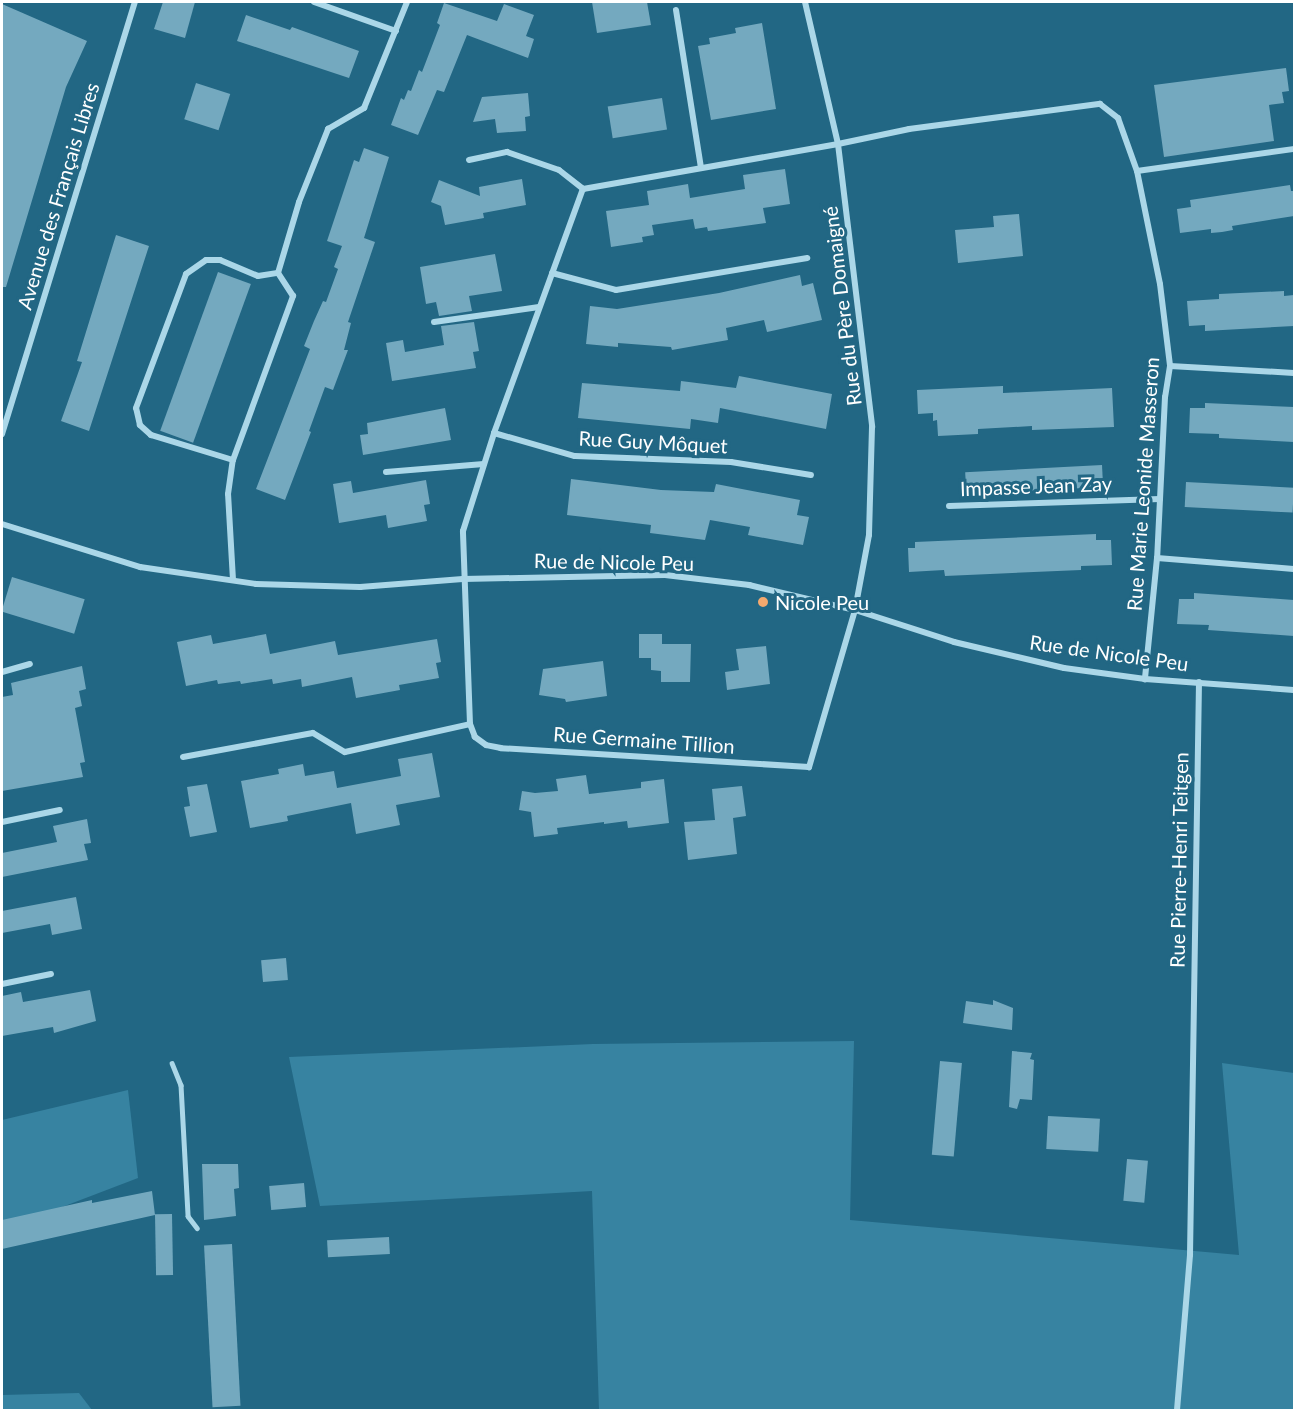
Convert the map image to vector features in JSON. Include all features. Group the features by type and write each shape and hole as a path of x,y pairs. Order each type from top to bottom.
{"street":[{"name":"Avenue des Français Libres","path":"2,434 135,2"},
{"path":"314,2 396,31"},
{"path":"233,580 228,494 233,460 293,296 278,273 298,202 328,129 364,108 407,2"},
{"name":"Rue du Père Domaigné","path":"805,2 838,144 872,427 869,535 855,610"},
{"path":"676,10 701,167"},
{"name":"Rue Marie Leonide Masseron","path":"838,144 909,129 1100,105 1118,118 1137,171 1160,284 1170,366 1165,397 1157,558 1145,679"},
{"path":"469,160 507,152 559,170 583,189 838,144"},
{"path":"1137,171 1294,149"},
{"path":"183,757 313,734 345,752 470,724 463,531 494,433 583,189"},
{"path":"552,273 616,290 807,258"},
{"path":"233,460 151,435 140,425 136,408 186,274 206,260 220,260 258,276 278,273"},
{"path":"434,322 539,307"},
{"path":"1170,366 1294,373"},
{"name":"Rue Guy Môquet","path":"494,433 575,456 731,462 811,476"},
{"path":"386,472 484,464"},
{"name":"Impasse Jean Zay","path":"949,506 1160,499"},
{"name":"Rue de Nicole Peu","path":"2,524 140,567 256,584 360,587 463,579 665,575 749,585 855,610 954,642 1064,668 1145,679 1294,690"},
{"path":"1157,558 1294,569"},
{"name":"Rue Germaine Tillion","path":"470,724 474,737 486,744 501,748 809,767 855,610"},
{"path":"2,672 30,664"},
{"name":"Rue Pierre-Henri Teitgen","path":"1177,1410 1190,1255 1199,682"},
{"path":"2,822 60,810"},
{"path":"2,984 51,974"}],"lane":[{"path":"172,1063 181,1085 188,1216 197,1228"}],"shaded area":[{"path":"854,1041 850,1220 1239,1255 1222,1063 1294,1073 1294,1410 599,1410 592,1191 320,1206 289,1057 593,1044"},
{"path":"128,1090 138,1178 2,1230 2,1120"},
{"path":"79,1393 92,1410 2,1410 2,1395"}],"building":[{"path":"163,2 195,2 185,38 154,29"},
{"path":"592,2 647,2 651,25 597,33"},
{"path":"444,3 497,21 504,4 534,15 526,36 534,39 528,58 467,35 444,92 437,90 418,135 391,125 401,98 404,100 408,90 411,91 419,70 422,72 440,25 437,23"},
{"path":"2,4 87,41 66,87 6,287 2,287"},
{"path":"246,15 290,30 292,27 359,51 349,78 237,41"},
{"path":"762,23 776,109 711,120 698,46 710,44 709,38 736,33 735,28"},
{"path":"1286,68 1289,91 1282,92 1284,103 1269,105 1274,141 1164,157 1154,85"},
{"path":"196,83 230,94 218,130 184,119"},
{"path":"528,93 530,116 525,117 526,131 497,133 495,119 473,122 482,97"},
{"path":"662,98 667,130 613,138 608,107"},
{"path":"364,148 389,157 364,238 375,242 348,322 351,323 344,350 348,350 333,390 325,387 309,431 311,432 285,500 256,489 310,349 304,346 323,301 326,302 338,269 334,267 342,246 327,241 354,160 359,162"},
{"path":"785,169 790,204 763,208 766,223 708,231 707,227 695,229 693,219 652,225 654,235 642,237 643,242 611,247 606,211 649,205 647,191 688,184 690,198 745,189 743,175"},
{"path":"522,179 526,205 483,213 484,218 445,225 441,206 431,202 439,180 480,196 479,187"},
{"path":"1290,185 1291,191 1294,191 1294,216 1232,226 1233,230 1222,232 1211,233 1211,229 1180,233 1177,209 1191,207 1190,200"},
{"path":"1019,214 1023,256 958,263 955,230 994,227 993,216"},
{"path":"116,235 149,246 89,431 61,421 82,362 77,361"},
{"path":"495,254 502,291 469,296 472,311 439,316 436,302 426,304 420,267"},
{"path":"218,272 251,284 193,443 160,431"},
{"path":"800,275 802,286 813,283 822,320 767,332 764,320 726,328 728,340 672,350 671,347 618,343 618,347 586,344 590,306 617,309 719,293"},
{"path":"1284,291 1284,296 1294,295 1294,326 1205,331 1205,325 1189,326 1187,301 1219,299 1219,294"},
{"path":"474,322 479,351 473,352 476,368 392,381 386,343 403,340 405,352 444,345 441,326"},
{"path":"739,376 832,394 826,429 720,408 718,423 691,419 690,429 578,418 582,383 680,391 681,381 736,388"},
{"path":"1003,386 1003,393 1112,388 1114,427 1032,430 1032,426 978,429 978,434 938,436 937,420 933,421 933,413 918,414 917,390"},
{"path":"1205,403 1294,407 1294,442 1219,438 1219,434 1189,433 1190,408 1205,408"},
{"path":"445,408 451,440 363,455 360,435 368,434 367,423"},
{"path":"1102,465 1103,487 966,494 965,472"},
{"path":"571,479 661,490 714,492 716,484 800,500 797,515 809,517 803,545 748,535 750,527 710,520 705,540 650,533 651,525 567,515"},
{"path":"426,480 430,504 424,505 427,521 388,528 386,515 339,523 333,484 351,481 353,493"},
{"path":"1186,482 1294,488 1293,513 1185,507"},
{"path":"1096,534 1096,540 1111,540 1112,565 1081,566 1081,570 945,576 944,570 909,572 908,548 915,548 915,542"},
{"path":"12,577 85,599 74,634 2,612"},
{"path":"1194,593 1294,600 1294,636 1208,630 1209,625 1177,624 1179,599 1194,599"},
{"path":"266,634 270,654 335,641 338,655 437,639 441,662 436,663 439,678 399,685 400,690 356,698 352,677 302,687 301,679 273,684 272,679 241,684 240,681 218,684 217,680 186,686 177,642 211,635 213,644"},
{"path":"639,634 662,634 662,644 691,644 690,682 661,682 661,671 651,670 651,658 639,658"},
{"path":"766,646 770,684 727,690 725,672 739,670 736,649"},
{"path":"603,661 607,696 566,702 565,699 539,695 543,669"},
{"path":"82,666 86,689 79,691 82,706 75,708 85,762 80,763 83,777 2,791 2,697 13,695 11,683"},
{"path":"432,753 440,797 396,805 400,825 356,834 351,803 287,816 288,821 250,828 241,781 279,774 278,769 303,764 305,776 334,771 337,788 401,776 398,759"},
{"path":"586,775 589,794 641,788 641,782 664,779 669,823 628,828 627,821 604,824 604,822 557,828 558,834 534,837 531,812 519,810 522,791 535,793 558,791 556,779"},
{"path":"207,784 217,832 190,837 184,807 190,806 187,787"},
{"path":"742,786 746,816 733,818 737,854 688,860 684,822 715,820 712,789"},
{"path":"87,819 91,843 84,844 88,860 2,877 2,853 57,842 53,826"},
{"path":"76,897 82,929 52,935 50,924 2,933 2,911"},
{"path":"286,958 288,980 263,982 261,960"},
{"path":"90,990 96,1021 54,1033 53,1027 2,1036 2,996 21,992 23,1002"},
{"path":"993,1000 1013,1008 1012,1030 963,1023 966,1001 993,1005"},
{"path":"1012,1051 1032,1053 1030,1059 1034,1060 1032,1100 1020,1099 1017,1109 1009,1107"},
{"path":"940,1061 962,1063 954,1157 932,1155"},
{"path":"1048,1116 1100,1119 1098,1152 1046,1149"},
{"path":"1127,1159 1148,1161 1144,1203 1123,1201"},
{"path":"202,1164 238,1164 239,1188 234,1189 236,1216 204,1220"},
{"path":"304,1183 306,1207 271,1210 269,1186"},
{"path":"152,1191 155,1215 2,1249 2,1220 92,1200 92,1203"},
{"path":"155,1214 172,1214 173,1275 156,1275"},
{"path":"389,1237 390,1254 328,1257 327,1240"},
{"path":"232,1244 240,1406 213,1407 204,1245"}],"place":[{"name":"Nicole Peu","path":"763,602"}]}
